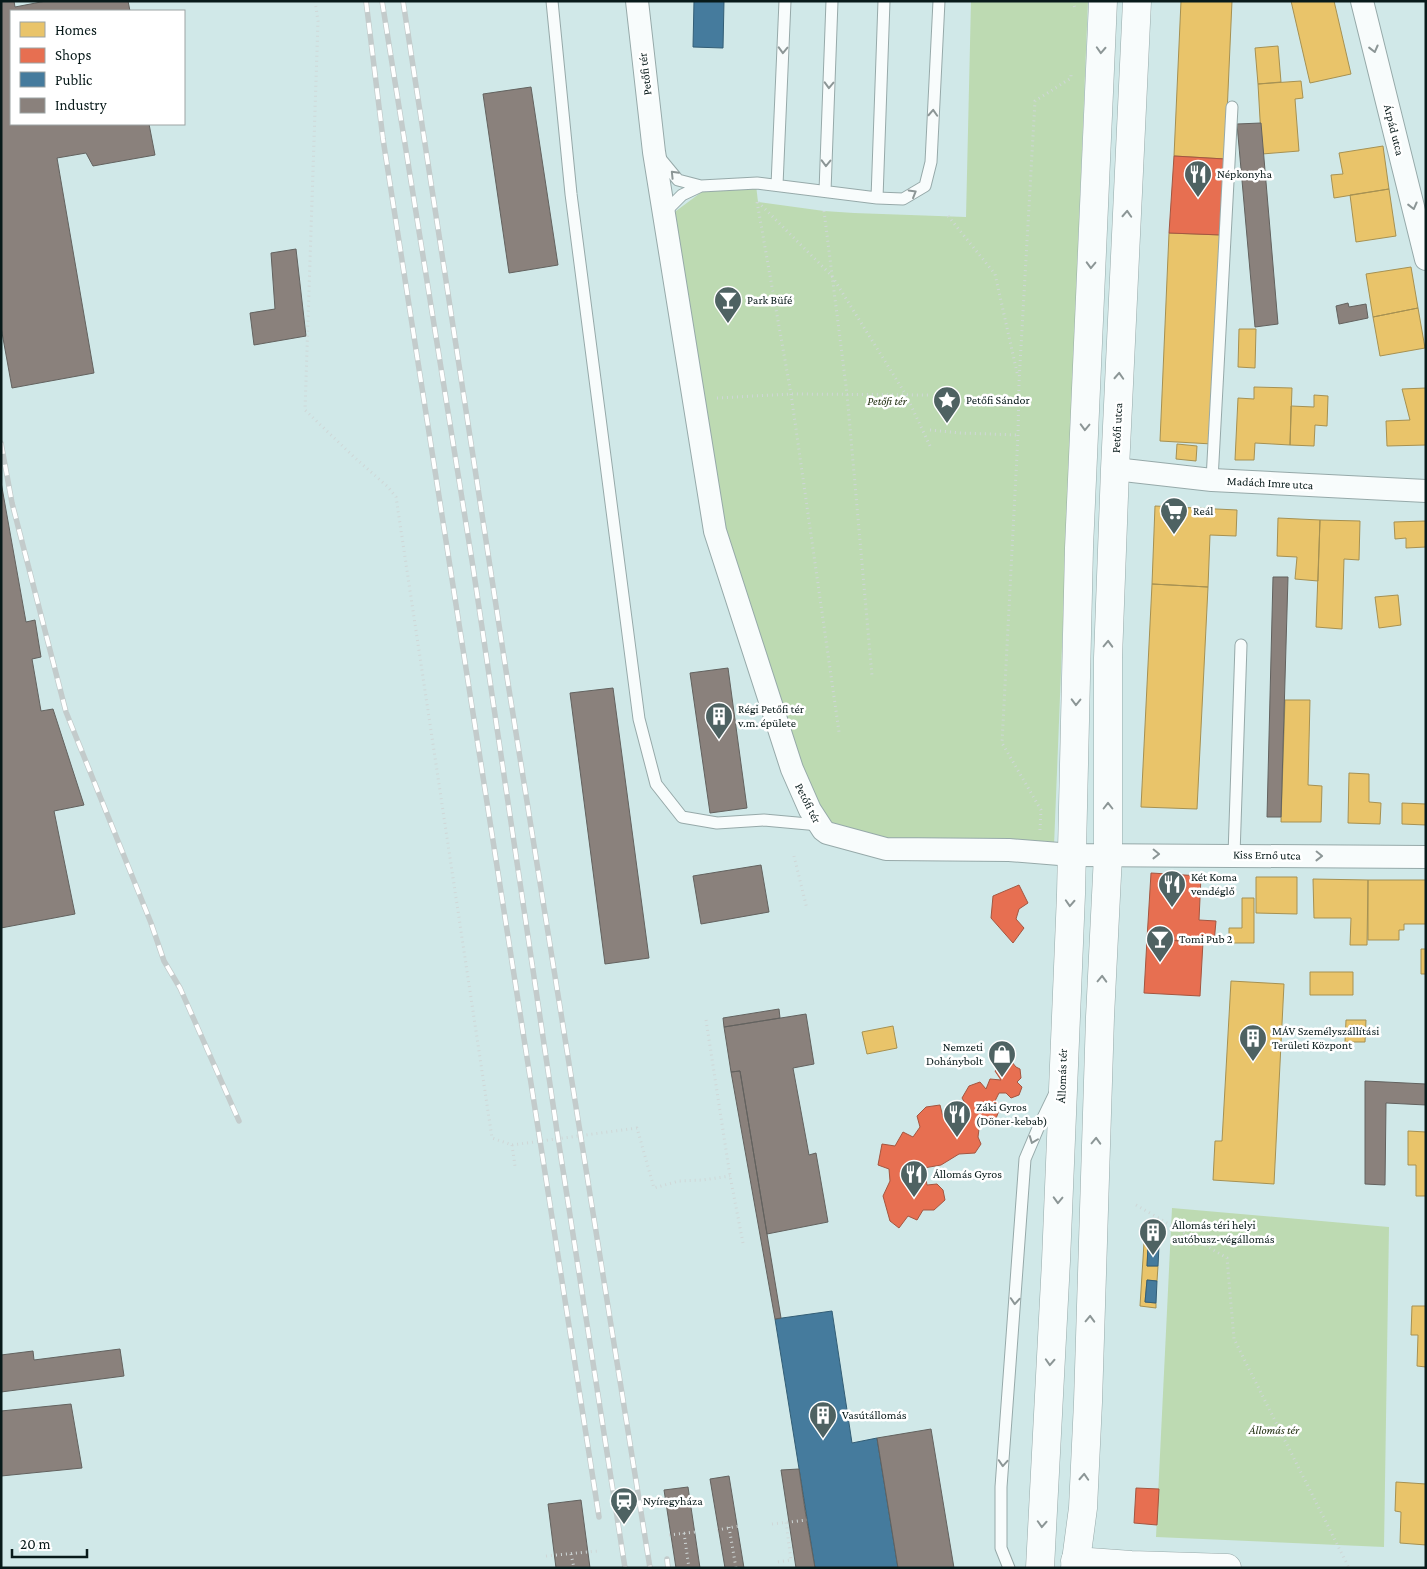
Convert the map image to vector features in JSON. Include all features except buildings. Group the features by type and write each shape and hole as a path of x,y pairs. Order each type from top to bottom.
{"main road":[{"path":"1072,854 1079,548 1103,1"},
{"name":"Petőfi utca","path":"1108,855 1108,658 1137,1"},
{"name":"Állomás tér","path":"1040,1568 1056,1261 1072,854"},
{"path":"1108,855 1083,1508 1072,1566 1131,1565 1227,1568"}],"street":[{"name":"Petőfi tér","path":"637,1 654,152 715,531 792,769 806,802 819,825 827,833 886,850 1039,851 1072,854"},
{"name":"Árpád utca","path":"1362,1 1426,259"},
{"name":"Madách Imre utca","path":"1115,469 1212,480 1426,491"},
{"name":"Kiss Ernő utca","path":"1072,854 1426,857"}],"lane":[{"path":"552,1 571,194 639,719 656,784 682,817 717,823 764,820 819,825"},
{"path":"777,186 785,1"},
{"path":"825,191 832,1"},
{"path":"877,198 884,1"},
{"path":"654,152 678,180 700,186 757,183 877,198 903,199 925,186 931,162 939,1"},
{"path":"1212,480 1232,107"},
{"path":"664,213 682,196 700,186"},
{"path":"1234,855 1242,645"},
{"path":"1009,1568 1000,1548 1001,1487 1026,1160 1038,1126 1062,1081"}],"path":[{"path":"315,1 318,21 305,410 354,458 388,487 396,497 492,1138 512,1145 637,1128 654,1188 679,1181 730,1176"},
{"path":"1039,851 1041,810 1002,743 1034,101 1071,78"},
{"path":"839,732 791,394 758,202 832,276 906,395 931,448"},
{"path":"824,211 847,394 872,676"},
{"path":"948,216 995,274 1019,382"},
{"path":"694,400 791,394 930,395"},
{"path":"930,430 1018,435"},
{"path":"794,856 807,909"},
{"path":"706,1020 730,1176 743,1243"},
{"path":"512,1145 515,1166"},
{"path":"1136,1205 1227,1258 1234,1339 1349,1568"},
{"path":"772,1524 807,1520"},
{"path":"778,1562 791,1560 786,1522"},
{"path":"717,1530 739,1526"},
{"path":"729,1527 736,1568"},
{"path":"669,1534 695,1532"},
{"path":"684,1533 689,1568"},
{"path":"546,1556 598,1551"},
{"path":"571,1553 574,1568"}],"green space":[{"name":"Petőfi tér","path":"971,1 1088,1 1054,846 909,848 837,833 813,809 722,532 672,214 703,191 756,185 758,202 824,211 966,217"},
{"name":"Állomás tér","path":"1172,1208 1389,1227 1384,1547 1156,1537"}],"railway":[{"path":"366,1 383,139 599,1517"},
{"path":"382,1 473,567 558,1138 625,1568"},
{"path":"403,1 507,677 650,1568"},
{"path":"1,443 12,503 66,712 151,923 164,961 180,988 239,1121"},
{"path":"667,1559 668,1568"}],"place":[{"name":"Népkonyha","path":"1198,198"},
{"name":"Park Büfé","path":"728,324"},
{"name":"Petőfi Sándor","path":"947,424"},
{"name":"Reál","path":"1174,535"},
{"name":"Régi Petőfi tér v.m. épülete","path":"719,740"},
{"name":"Két Koma vendéglő","path":"1172,908"},
{"name":"Tomi Pub 2","path":"1160,963"},
{"name":"MÁV Személyszállítási Területi Központ","path":"1253,1062"},
{"name":"Nemzeti Dohánybolt","path":"1002,1078"},
{"name":"Záki Gyros (Döner-kebab)","path":"957,1138"},
{"name":"Állomás Gyros","path":"914,1198"},
{"name":"Állomás téri helyi autóbusz-végállomás","path":"1153,1256"},
{"name":"Vasútállomás","path":"823,1439"},
{"name":"Nyíregyháza","path":"624,1525"}]}
